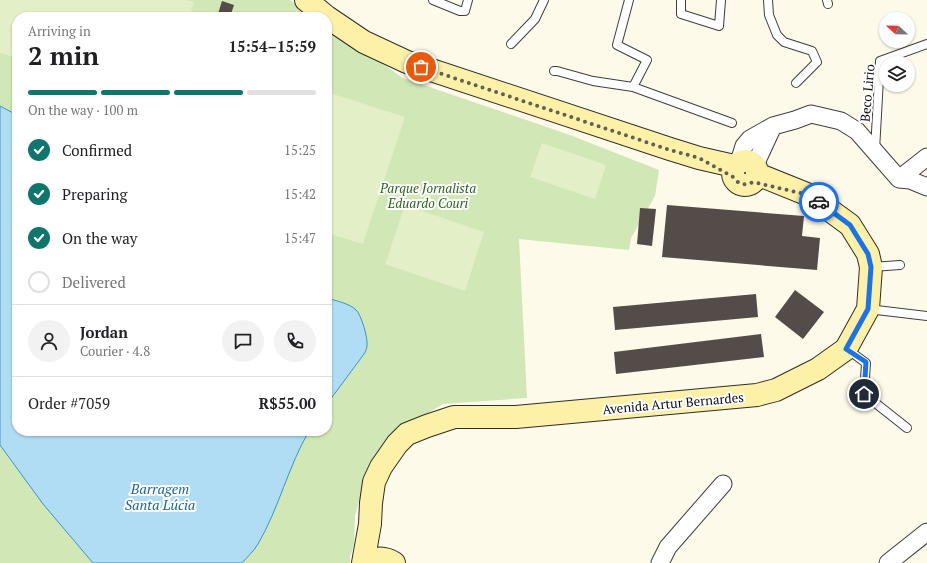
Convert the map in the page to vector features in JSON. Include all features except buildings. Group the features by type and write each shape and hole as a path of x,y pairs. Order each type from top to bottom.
{"street":[{"name":"Avenida Artur Bernardes","path":"306,0 321,12"},
{"name":"Avenida Artur Bernardes","path":"332,20 364,42 407,62 670,150 745,171 809,195 850,225 868,254 871,267 868,309 846,349 818,369 776,390 757,395 516,418 454,417 407,434 397,444 381,467 374,482 370,524 375,562"},
{"path":"745,171 773,126 811,114 840,121 857,131 899,179 910,180 927,187"},
{"path":"899,179 927,157"},
{"path":"660,563 668,546 723,484"},
{"path":"888,563 927,532"}],"lane":[{"path":"433,0 460,11 465,11 468,0"},
{"path":"511,44 535,19 544,0"},
{"path":"629,0 617,45 647,60 633,87"},
{"path":"681,0 681,14 719,26 721,0"},
{"path":"768,0 769,15 777,35 784,42 812,51 818,62 796,83"},
{"name":"Beco Lirio","path":"875,153 880,60 927,44"},
{"path":"554,71 593,81 633,87 732,123"},
{"path":"871,267 900,265"},
{"path":"868,309 927,316"},
{"path":"846,349 866,362 864,394 907,428"}],"green space":[{"name":"Parque Jornalista Eduardo Couri","path":"0,0 290,0 307,12 12,12 12,436 332,436 332,29 403,78 570,135 659,170 655,196 631,238 629,250 519,239 527,398 443,404 398,431 364,483 355,516 354,544 350,557 350,563 0,563"},
{"path":"0,0 187,0 194,2 191,12 12,12 12,57 0,53"},
{"path":"332,94 405,117 363,244 332,235"},
{"path":"542,143 606,165 595,199 530,177"},
{"path":"405,205 484,232 465,291 385,264"}],"water":[{"name":"Barragem Santa Lúcia","path":"0,106 12,112 12,436 306,436 295,459 265,530 256,547 242,563 93,563 43,504 0,445"},
{"path":"332,300 346,304 358,312 362,321 367,342 367,348 332,397"}],"way so far":[{"path":"421,67 670,150 699,158 733,177 736,182 742,185 748,185 753,182 809,195 819,202"}],"route":[{"path":"819,202 850,225 868,254 871,267 868,309 846,349 866,362 864,394"}]}
